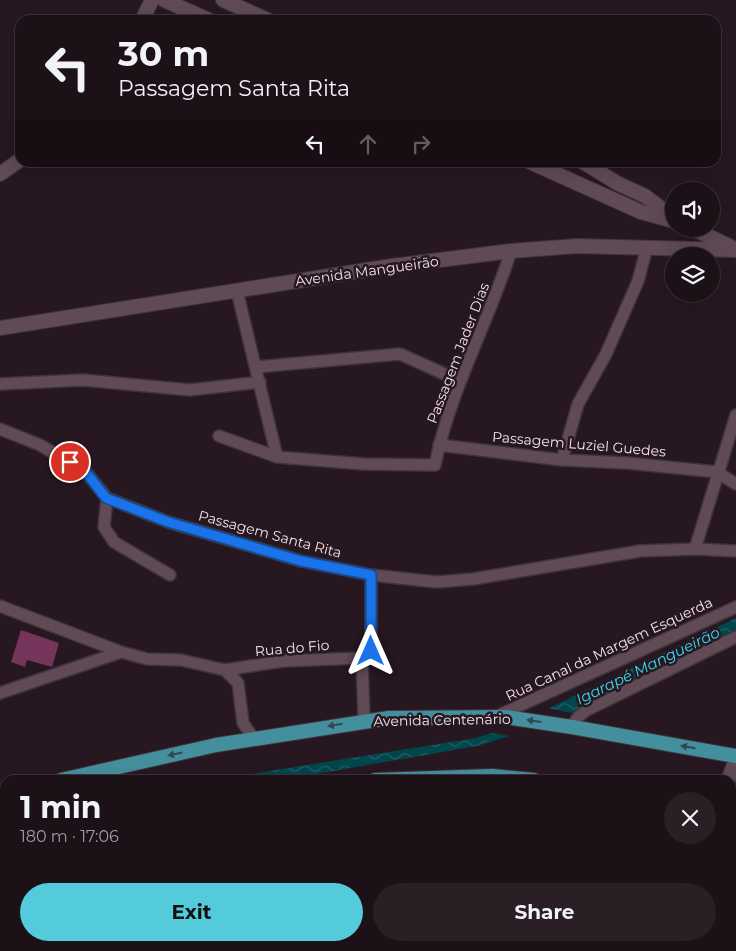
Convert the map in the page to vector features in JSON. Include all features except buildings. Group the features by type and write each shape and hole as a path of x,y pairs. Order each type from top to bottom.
{"main road":[{"name":"Avenida Centenário","path":"81,775 124,764 364,720 494,717 572,726 736,756"}],"street":[{"path":"144,15 152,0"},
{"path":"164,0 198,15"},
{"path":"223,0 257,15"},
{"path":"0,174 15,164"},
{"path":"541,167 641,212 665,217"},
{"path":"592,167 617,184 645,196 665,212"},
{"path":"711,237 736,249"},
{"name":"Avenida Mangueirão","path":"0,328 392,266 511,251 577,246 736,249"},
{"path":"562,460 578,404 606,354 645,261 647,247"},
{"name":"Passagem Jader Dias","path":"277,457 364,464 435,465 448,410 496,296 511,251"},
{"path":"236,291 277,457"},
{"path":"256,367 400,354 460,381"},
{"path":"0,384 83,380 190,390 260,382"},
{"path":"695,549 716,472 736,415"},
{"path":"0,430 40,445 85,471 106,498 104,527 114,542 170,575"},
{"path":"219,436 277,457"},
{"name":"Passagem Luziel Guedes","path":"439,445 562,460 627,463 716,472"},
{"path":"716,472 736,484"},
{"name":"Passagem Santa Rita","path":"106,498 168,522 301,561 371,575 437,582 473,579 640,551 695,549 736,551"},
{"path":"364,720 362,658 371,651 371,575"},
{"path":"0,606 121,652 147,659 181,660 225,670 238,683 243,723 254,739"},
{"name":"Rua Canal da Margem Esquerda","path":"494,717 736,607"},
{"path":"572,726 578,717 587,710 736,637"},
{"path":"0,693 121,652"},
{"name":"Rua do Fio","path":"225,670 283,661 362,658"},
{"path":"730,775 736,760"}],"water":[{"name":"Igarapé Mangueirão","path":"736,618 736,631 570,713 549,708"},
{"path":"491,733 510,736 477,746 311,775 244,775 476,738"}],"route":[{"path":"70,462 85,471 106,498 168,522 301,561 371,575 371,651"}]}
